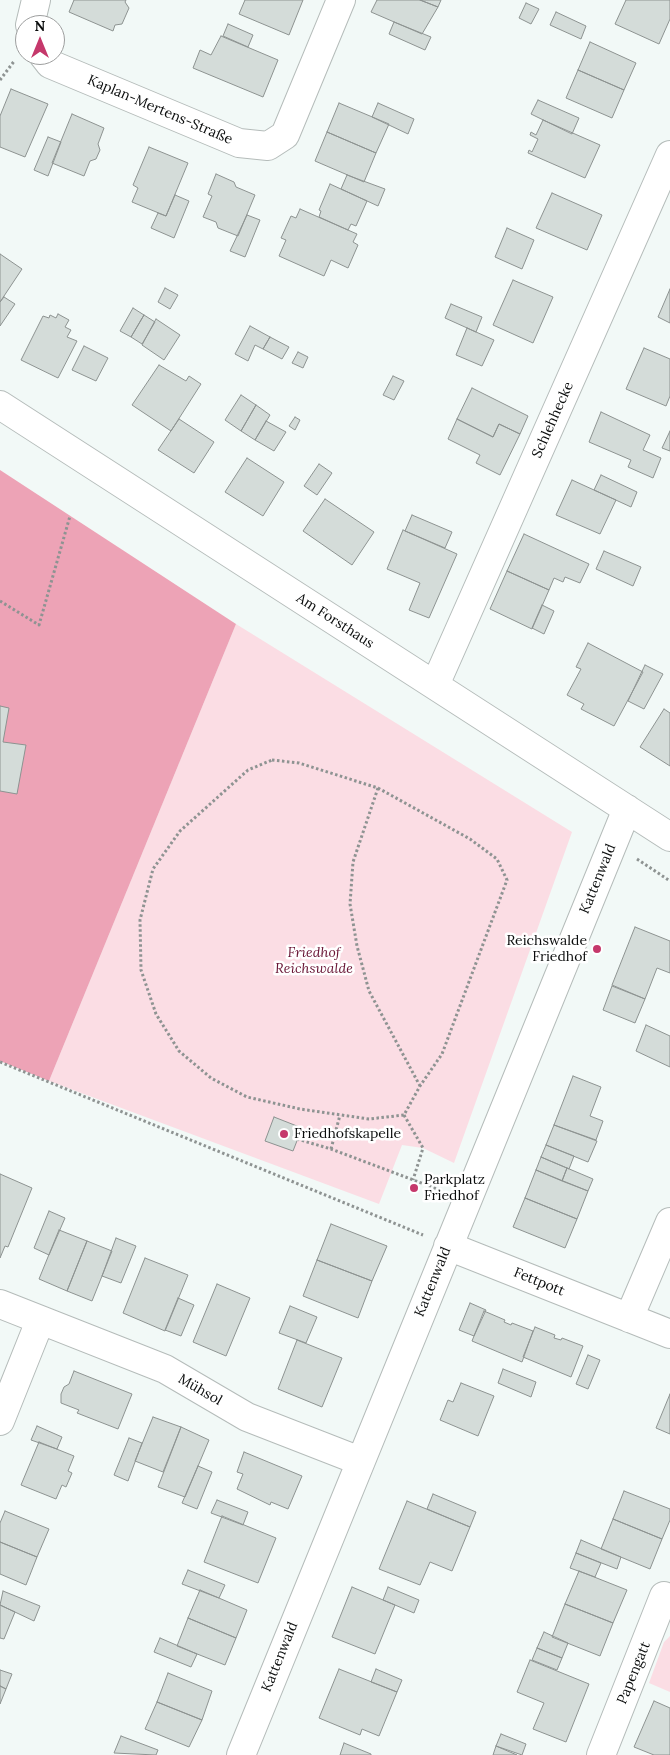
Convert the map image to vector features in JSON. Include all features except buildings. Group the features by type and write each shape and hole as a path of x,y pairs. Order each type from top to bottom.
{"street":[{"path":"32,15 36,0"},
{"name":"Kaplan-Mertens-Straße","path":"52,65 239,142 268,146 285,135 341,0"},
{"name":"Schlehhecke","path":"435,685 670,156"},
{"name":"Am Forsthaus","path":"0,405 670,837"},
{"name":"Kattenwald","path":"241,1755 627,809"},
{"path":"629,1318 670,1222"},
{"name":"Fettpott","path":"448,1246 670,1334"},
{"name":"Mühsol","path":"0,1304 165,1369 247,1417 360,1461"},
{"path":"0,1421 40,1321"},
{"name":"Papengatt","path":"601,1755 664,1596 670,1599"}],"path":[{"path":"0,80 18,65"},
{"path":"0,601 39,625 70,516"},
{"path":"272,760 299,763 378,788 470,839 497,859 507,880 442,1054 420,1086 404,1115 369,1120 247,1097 211,1078 179,1051 156,1014 141,970 140,920 153,869 180,831 248,770 272,760"},
{"path":"378,788 353,862 350,904 357,946 369,991 420,1086"},
{"path":"612,843 670,881"},
{"path":"0,1062 448,1246"},
{"path":"331,1149 340,1115"},
{"path":"404,1115 423,1148 413,1180"},
{"path":"297,1139 331,1149 468,1201"}],"green space":[{"name":"Friedhof Reichswalde","path":"236,624 572,832 454,1163 423,1148 402,1145 379,1204 49,1081"},
{"path":"670,1636 670,1692 649,1683 664,1642"}],"shaded area":[{"path":"0,470 236,624 49,1081 0,1061"}],"place":[{"name":"Reichswalde Friedhof","path":"597,949"},
{"name":"Friedhofskapelle","path":"284,1134"},
{"name":"Parkplatz Friedhof","path":"414,1188"}]}
